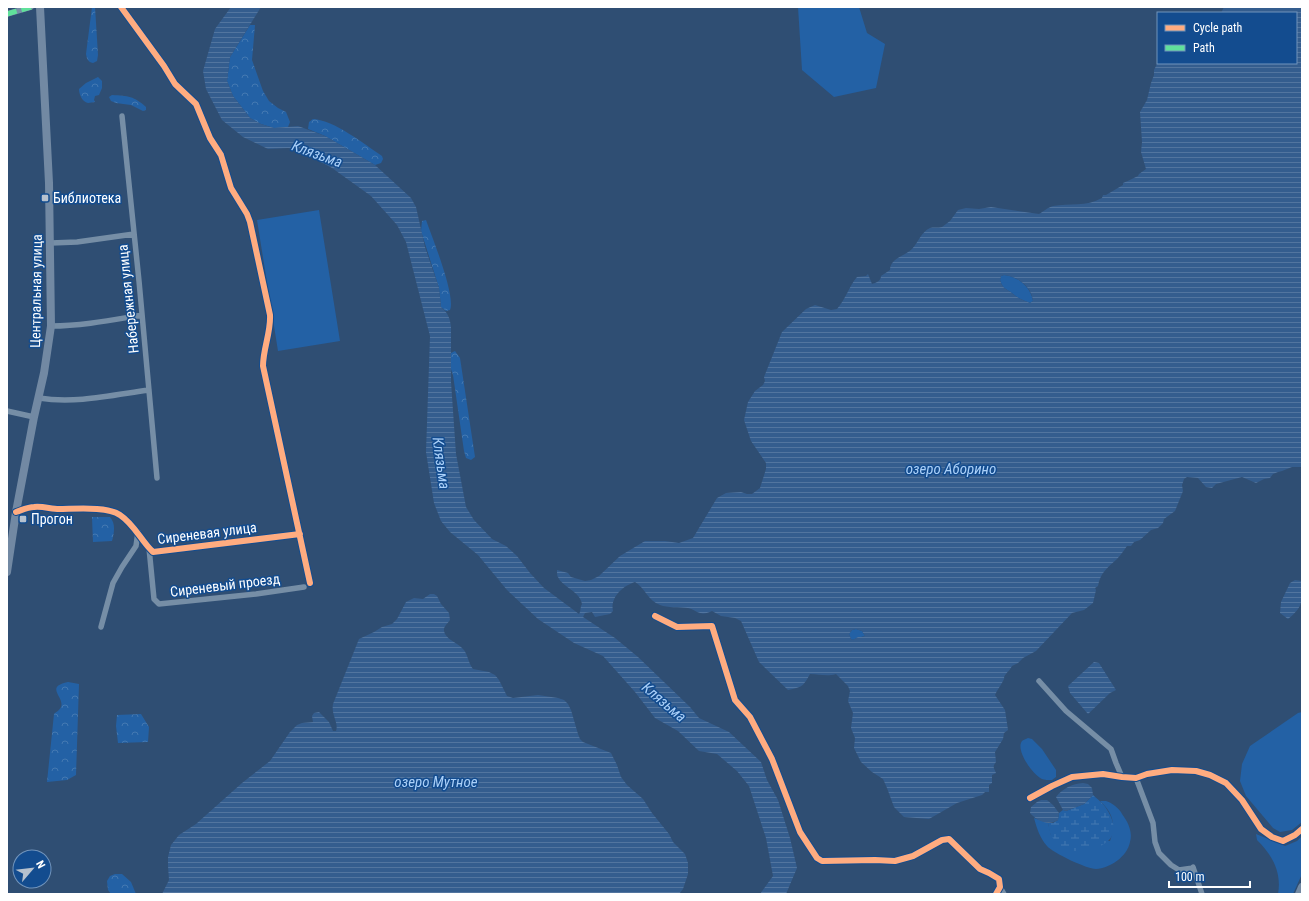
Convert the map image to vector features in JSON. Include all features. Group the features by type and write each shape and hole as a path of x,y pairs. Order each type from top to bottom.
{"main road":[{"name":"Центральная улица","path":"7,572 16,512 34,417 48,354 51,326 49,176 40,7"},
{"path":"1299,894 1302,888"}],"street":[{"path":"7,14 31,7"},
{"path":"122,7 175,84 196,104 210,138 221,155 231,188 247,214 250,222 270,315 270,329 263,366 310,583"},
{"name":"Набережная улица","path":"122,116 157,478"},
{"path":"51,243 92,241 134,234"},
{"path":"51,326 70,326 142,315"},
{"path":"39,398 53,400 80,400 149,390"},
{"path":"7,412 34,417"},
{"name":"Сиреневая улица","path":"16,512 33,507 117,512 138,532 153,552 300,534"},
{"path":"101,627 113,583 136,546 138,532"},
{"name":"Сиреневый проезд","path":"149,548 154,599 159,604 256,594 304,587"},
{"path":"655,616 677,627 712,626 735,700 750,718 772,759 800,832 817,858 822,861 895,861 913,856 942,840 949,838 980,869 999,879 1000,887 1004,894"},
{"path":"1039,681 1066,710 1110,749 1122,777"},
{"path":"1030,798 1072,777 1103,774 1136,778 1147,774 1172,770 1196,771 1210,775 1226,783 1242,800 1261,829 1272,837 1283,841 1295,835 1302,829"},
{"path":"1136,778 1153,823 1155,842 1159,853 1171,865 1179,870 1193,868 1202,894"},
{"path":"996,894 1000,887"}],"green space":[{"path":"92,7 95,7 98,55 97,61 93,63 88,60 86,54"},
{"path":"798,7 859,7 867,33 885,44 876,88 834,97 802,70"},
{"path":"250,25 255,25 252,60 263,91 269,101 286,112 290,122 288,127 274,128 261,124 250,118 233,96 227,81 230,57"},
{"path":"98,77 102,81 102,88 99,95 95,96 95,102 88,103 81,98 79,89 86,83"},
{"path":"112,95 127,96 134,99 142,103 146,107 146,110 143,111 131,105 111,101 109,97"},
{"path":"313,119 321,120 339,128 358,139 382,156 383,159 381,163 375,165 325,136 308,129 309,122"},
{"path":"319,210 340,341 278,351 257,220"},
{"path":"426,220 450,292 450,310 446,311 441,307 439,288 421,231 422,221"},
{"path":"1004,275 1023,283 1032,296 1033,301 1030,303 1021,299 1004,287 1000,280 1001,276"},
{"path":"455,351 460,358 475,457 471,460 466,458 464,451 451,369 451,353"},
{"path":"92,517 110,517 114,526 112,541 93,542"},
{"path":"856,629 862,631 865,636 853,640 849,634 852,630"},
{"path":"68,682 79,684 76,775 67,780 47,782 54,714 59,710 61,703 56,689 61,684"},
{"path":"1302,712 1302,822 1292,830 1280,832 1273,828 1246,796 1240,781 1242,764 1250,746 1298,713"},
{"path":"141,714 149,727 148,742 118,743 116,726 117,715"},
{"path":"1028,738 1032,739 1042,749 1056,770 1056,777 1052,780 1038,777 1026,762 1020,745 1022,741"},
{"path":"1093,795 1105,806 1111,817 1114,831 1112,836 1102,845 1094,848 1074,851 1064,848 1052,837 1048,823 1053,823 1058,820 1059,813 1063,810 1066,811 1084,804"},
{"path":"1100,801 1106,801 1113,804 1121,812 1128,824 1131,838 1122,857 1112,864 1096,869 1078,864 1047,846 1039,833 1034,818 1048,823 1051,835 1110,841 1113,829 1112,819 1108,810"},
{"path":"1256,834 1285,846 1297,841 1302,836 1302,874 1293,894 1278,894 1279,878 1275,864 1257,840"},
{"path":"122,874 131,882 136,894 111,894 108,890 107,881 110,876"}],"water":[{"name":"озеро Аборино","path":"231,7 261,7 230,57 227,81 233,96 250,118 261,124 274,128 298,126 325,136 375,165 411,198 416,207 425,247 439,288 441,307 447,314 451,324 451,382 456,454 466,507 474,520 492,539 506,546 517,556 544,588 579,614 582,604 581,600 575,592 563,584 557,576 557,570 568,573 571,577 585,581 591,580 599,576 620,556 645,541 679,543 693,538 717,498 726,493 741,492 752,494 760,488 766,469 766,463 751,441 744,420 748,402 755,391 763,385 765,381 764,377 782,332 806,309 815,305 831,310 837,309 857,277 866,276 868,274 872,284 878,282 881,276 890,270 892,263 895,260 912,249 924,232 930,228 942,227 950,221 958,210 966,208 979,209 991,207 1039,214 1053,206 1084,204 1102,198 1103,195 1106,195 1123,185 1123,183 1138,176 1146,169 1141,152 1142,142 1140,112 1147,100 1154,70 1157,64 1297,64 1297,12 1222,12 1224,7 1302,7 1302,467 1292,467 1273,474 1270,478 1256,483 1242,477 1216,484 1212,488 1206,487 1198,478 1187,477 1184,479 1182,485 1183,491 1175,511 1164,519 1163,523 1158,528 1151,530 1140,540 1134,542 1131,546 1127,546 1101,577 1098,586 1095,588 1096,590 1093,603 1084,610 1072,613 1036,651 1012,666 1004,677 995,695 1005,710 1008,730 1004,733 1003,739 995,752 996,762 994,768 996,773 992,775 992,783 989,785 989,792 985,792 982,795 957,803 929,819 904,817 894,807 883,779 861,762 854,748 855,738 851,728 853,713 848,701 850,691 848,686 836,674 810,674 802,686 788,690 759,662 741,621 735,618 721,616 712,611 699,613 688,608 660,605 652,601 635,582 626,586 618,593 613,602 613,611 610,614 595,617 592,612 585,613 583,617 615,638 638,657 690,707 699,718 729,732 761,762 767,780 778,800 790,838 797,868 786,894 760,894 773,876 766,838 749,786 737,771 717,754 699,751 678,731 655,718 635,692 603,656 574,643 538,619 507,590 478,555 450,532 441,521 434,503 426,452 430,336 406,242 397,225 371,196 332,168 296,149 268,149 243,137 222,120 206,89 203,71 215,29","holes":["1001,276 1009,276 1019,280 1027,287 1033,301 1030,303 1021,299 1004,287 1000,280","856,629 862,631 865,636 858,637 853,640 851,639 849,634 852,630"]},
{"path":"1295,580 1302,581 1302,598 1297,610 1288,619 1280,613 1281,602 1290,583"},
{"name":"озеро Мутное","path":"430,594 437,596 441,604 449,613 450,620 444,628 445,634 449,639 465,651 473,669 489,672 495,675 507,696 513,698 538,695 564,700 571,710 580,739 583,742 611,753 621,777 627,785 643,799 669,834 673,842 685,854 688,863 688,874 683,889 679,894 162,894 169,880 168,857 171,845 179,835 196,824 242,783 270,761 290,732 297,725 313,722 312,716 314,713 319,712 329,722 333,731 336,731 337,725 333,712 333,704 359,639 382,627 392,624 397,619 406,602 414,598 423,599"},
{"path":"1094,662 1099,663 1116,690 1110,693 1088,714 1070,693 1068,686"},
{"path":"1083,783 1088,784 1092,788 1093,795 1084,804 1066,811 1063,810 1056,797 1068,787"},
{"path":"1041,800 1047,800 1053,805 1059,813 1058,820 1050,823 1043,822 1030,813 1031,807"}],"marked path":[{"path":"7,14 31,7"}],"cycle path":[{"path":"121,7 164,66 175,84 196,104 210,138 221,155 231,188 247,214 250,222 270,315 263,366 310,583"},
{"path":"16,512 37,507 59,509 99,509 115,512 130,523 153,552 300,534"},
{"path":"655,616 677,627 712,626 735,700 750,717 772,759 800,832 817,858 822,861 895,861 913,856 942,840 949,839 980,869 999,879 1000,887 996,894"},
{"path":"1030,798 1072,777 1103,774 1136,778 1147,774 1172,770 1196,771 1210,775 1226,783 1242,800 1261,829 1272,837 1283,841 1295,835 1302,829"}],"place":[{"name":"Библиотека","path":"45,198"},
{"name":"Прогон","path":"23,519"}],"water label":[{"name":"Клязьма","path":"317,154"},
{"name":"Клязьма","path":"441,463"},
{"name":"Клязьма","path":"664,702"}]}
